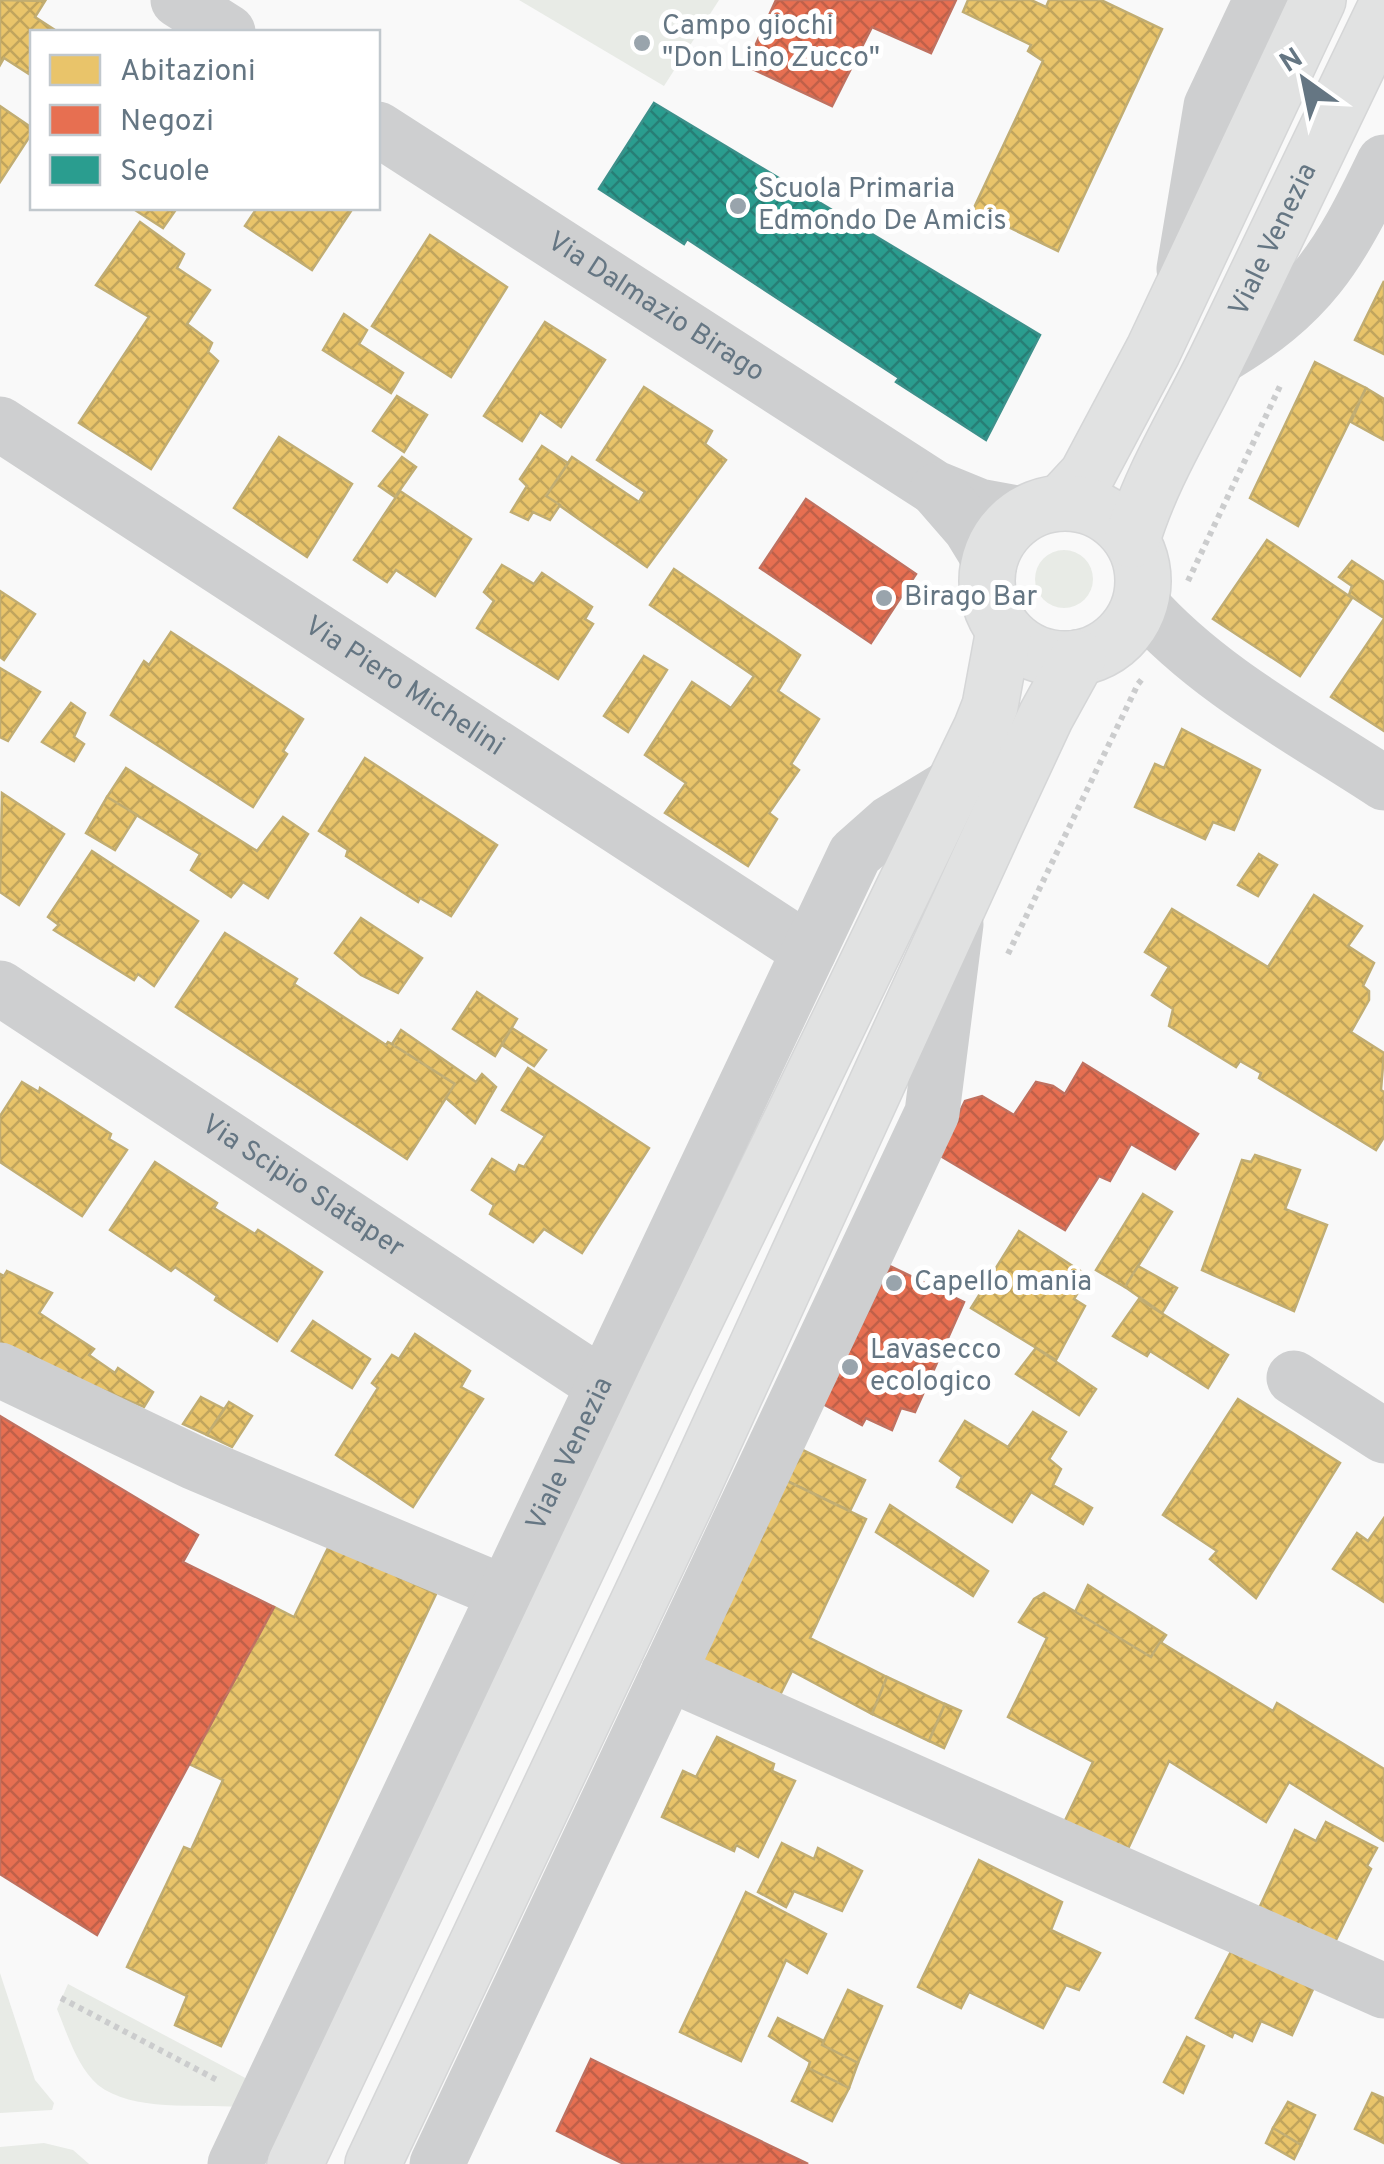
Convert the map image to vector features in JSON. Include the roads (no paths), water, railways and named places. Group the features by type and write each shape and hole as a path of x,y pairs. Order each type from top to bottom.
{"main road":[{"path":"1133,634 1046,657 1027,650 1004,630 990,604 986,575 990,559 1004,530 1042,508 1087,474 1154,351 1318,0"},
{"name":"Viale Venezia","path":"1132,540 1164,457 1217,359 1384,11"},
{"path":"373,2164 687,1499 1046,716 1133,634 1143,577 1132,540 1116,521 1099,510 1042,508"},
{"name":"Viale Venezia","path":"295,2164 990,706 1004,630"}],"street":[{"path":"178,0 225,30"},
{"path":"1181,290 1212,106 1247,10"},
{"name":"Via Dalmazio Birago","path":"380,129 935,488 979,506 1042,508"},
{"name":"Viale Venezia","path":"1217,359 1256,336 1298,302 1344,243 1384,162"},
{"name":"Via Piero Michelini","path":"0,424 808,951"},
{"name":"Via Dalmazio Birago","path":"935,488 970,528 990,559"},
{"path":"1133,634 1217,674 1384,783"},
{"name":"Viale Venezia","path":"235,2164 855,854 890,823 952,786"},
{"path":"443,2162 932,1113 958,905"},
{"name":"Via Scipio Slataper","path":"0,988 604,1386"},
{"path":"0,1370 194,1463 506,1593"},
{"path":"1294,1378 1384,1436"},
{"path":"668,1673 1384,1991"}],"place":[{"name":"Campo giochi \"Don Lino Zucco\"","path":"642,43"},
{"name":"Scuola Primaria Edmondo De Amicis","path":"738,206"},
{"name":"Birago Bar","path":"884,598"},
{"name":"Capello mania","path":"894,1283"},
{"name":"Lavasecco ecologico","path":"850,1367"}]}
